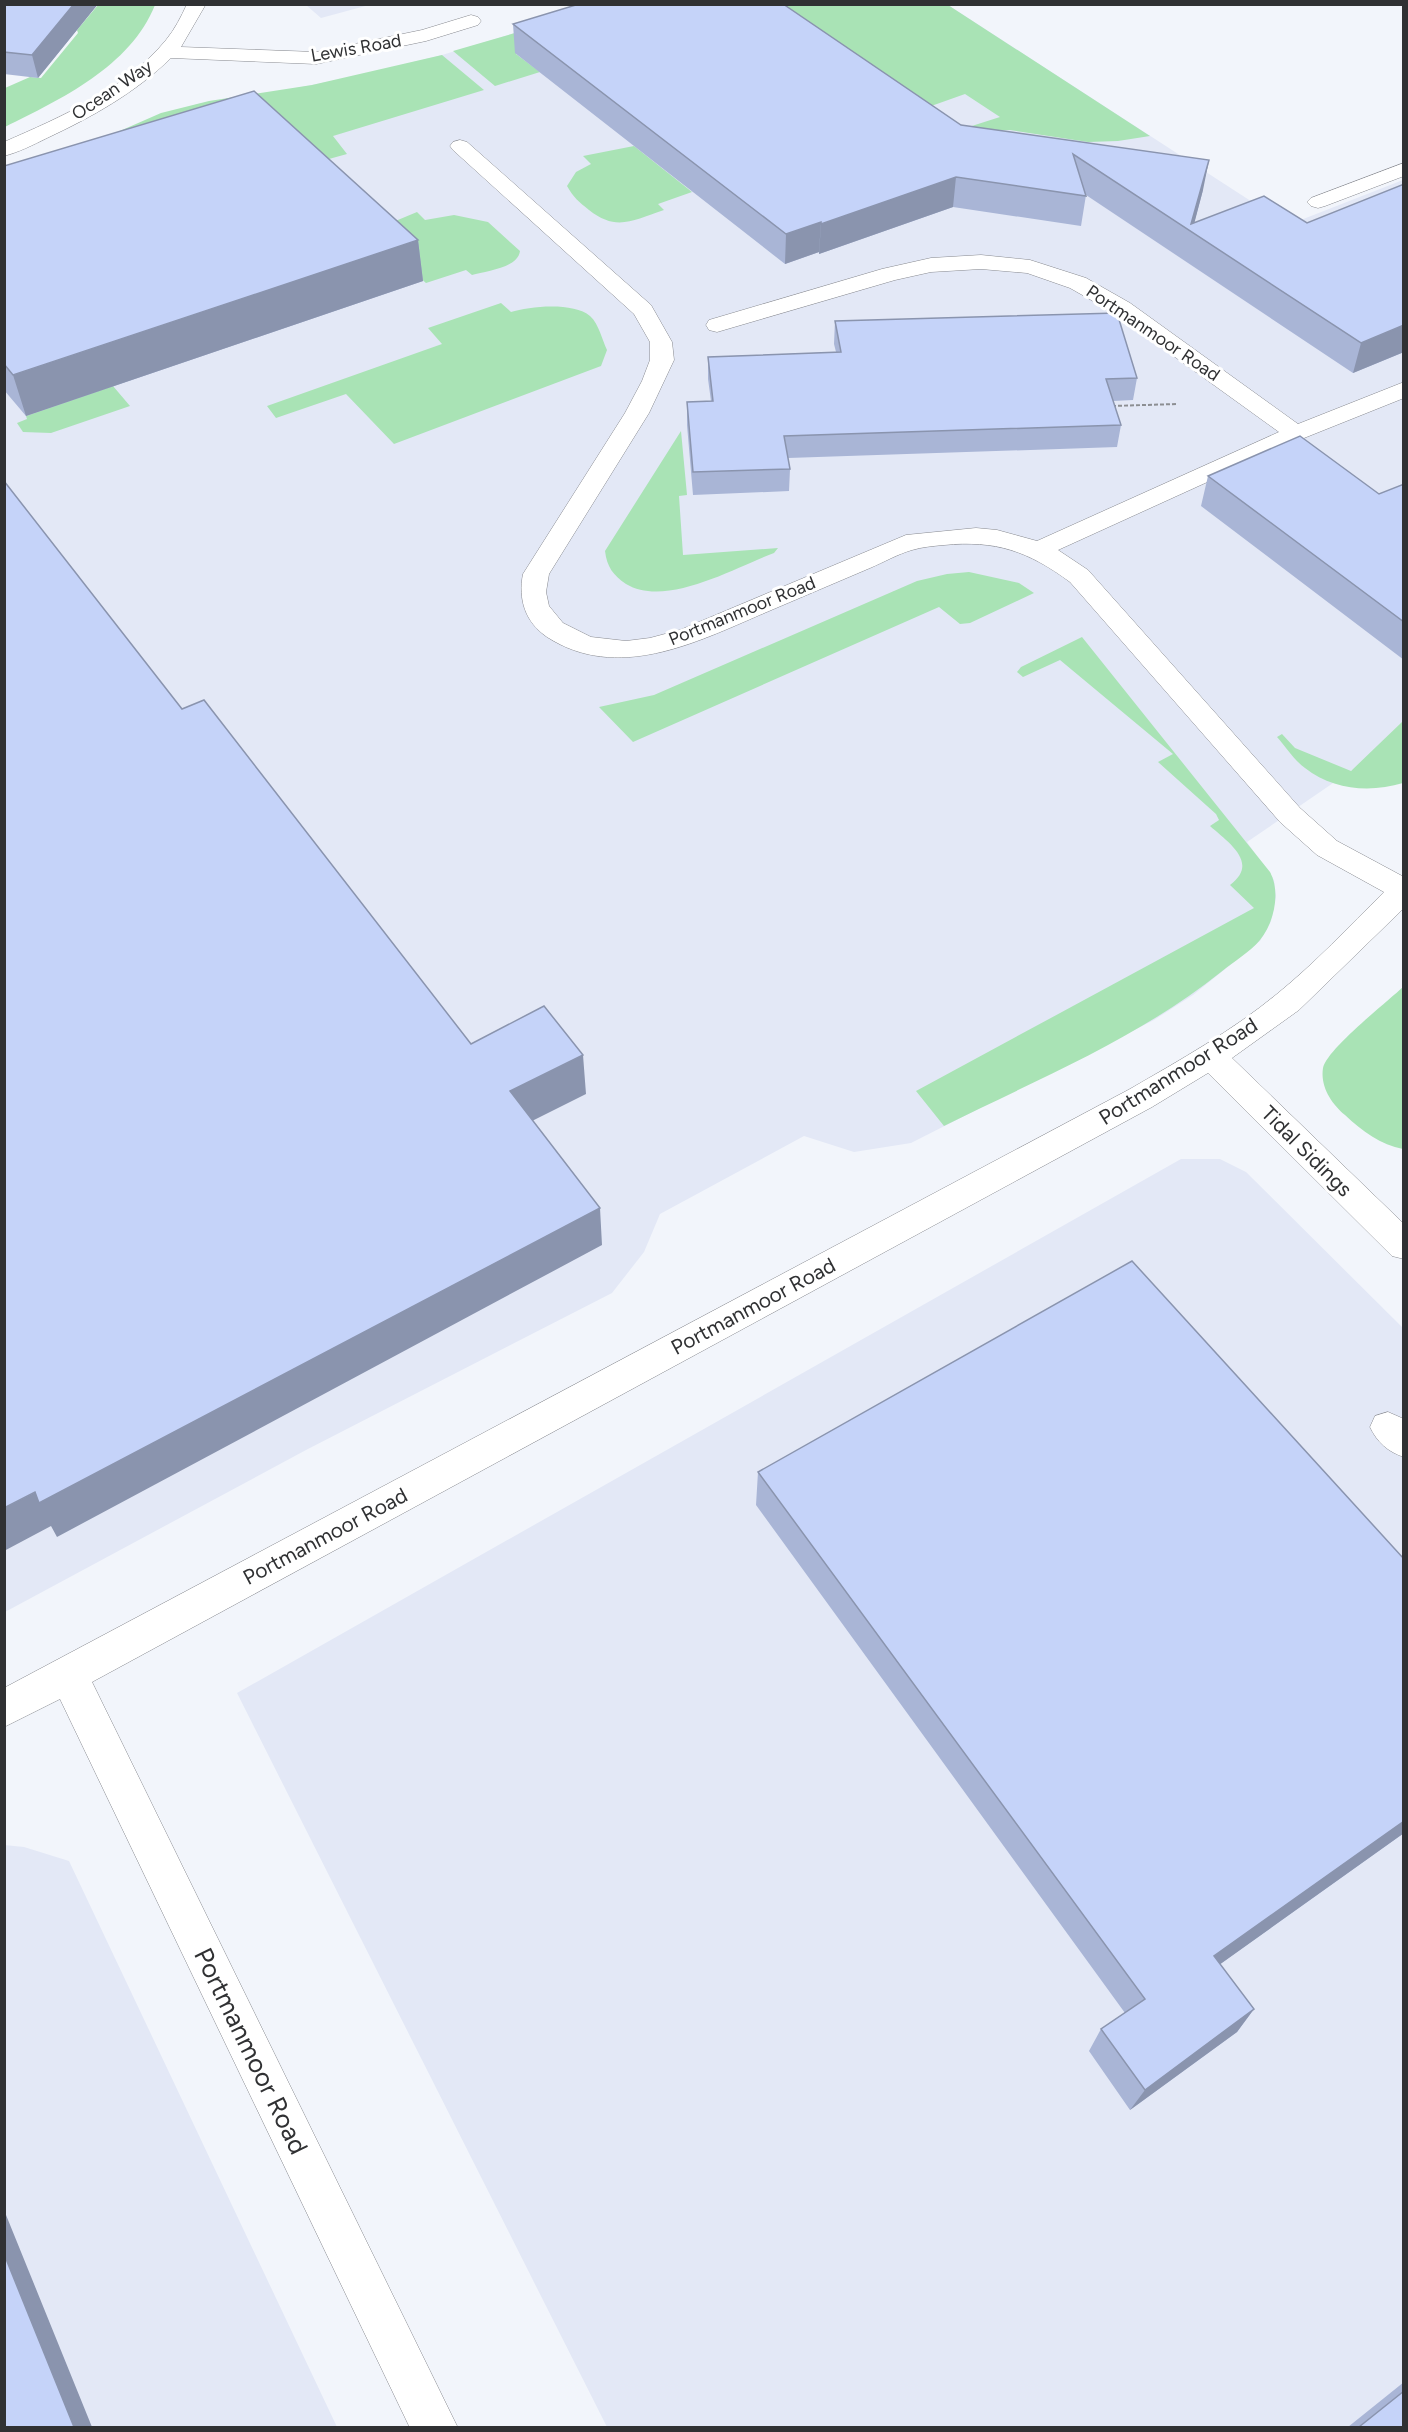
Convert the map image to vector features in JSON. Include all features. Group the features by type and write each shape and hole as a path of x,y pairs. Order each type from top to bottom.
{"street":[{"name":"Ocean Way","path":"4,150 94,105 131,81 166,52 184,29 197,4"},
{"name":"Lewis Road","path":"166,52 316,57 426,35 471,21"},
{"name":"Portmanmoor Road","path":"4,1709 1141,1098 1210,1056 1286,1003 1337,958 1404,890 1327,848 1290,815 1079,576 1060,560 1039,549 1004,538 936,537 906,543 689,636 652,647 625,650 598,648 573,640 551,627 537,607 533,593 536,574 637,413 662,360 661,342 643,310 460,146"},
{"path":"1318,202 1404,169"},
{"name":"Portmanmoor Road","path":"717,326 890,274 931,265 981,262 1030,267 1078,283 1122,308 1296,433"},
{"path":"1039,549 1296,433 1404,389"},
{"name":"Tidal Sidings","path":"1210,1056 1404,1246"},
{"name":"Portmanmoor Road","path":"68,1674 435,2427"}],"path":[{"path":"1107,406 1203,403 1245,396"}],"shaded area":[{"path":"611,4 948,5 1288,225 1403,180 1403,721 1358,766 1247,842 1274,880 1276,897 1271,921 1260,941 1193,995 1154,1020 911,1143 854,1152 804,1136 660,1214 644,1252 612,1293 306,1450 5,1612 5,181 197,104 266,94 357,76 442,55"},
{"path":"306,5 369,5 321,18"},
{"path":"1181,1159 1220,1159 1246,1172 1403,1328 1403,2427 607,2427 237,1693"},
{"path":"4,1845 24,1847 69,1861 337,2427 5,2427"}],"green space":[{"path":"98,5 155,5 144,27 129,46 92,79 49,105 5,127 5,88 30,77 41,78"},
{"path":"611,5 516,54 540,72 495,86 453,51"},
{"path":"741,5 948,5 1150,136 1118,141 1088,142 1010,130 953,132 1000,117 965,94 903,116"},
{"path":"442,55 484,90 333,136 347,154 300,167 113,134 161,113 209,101 312,85"},
{"path":"634,146 692,192 658,204 664,210 625,222 608,221 589,210 567,186 576,172 591,164 583,156"},
{"path":"417,212 425,220 454,215 488,222 520,251 518,257 508,265 493,270 472,275 466,270 426,283 369,232"},
{"path":"501,303 511,312 552,306 574,309 590,316 607,350 601,366 394,444 346,394 276,418 267,406 442,344 428,328"},
{"path":"113,386 130,406 51,433 23,432 17,423 27,419 26,416"},
{"path":"681,431 687,495 679,496 683,555 778,548 774,553 700,583 680,589 642,590 626,584 614,574 607,562 605,551"},
{"path":"969,572 1019,583 1034,593 970,623 960,624 939,607 633,742 599,707 654,695 917,581"},
{"path":"1082,637 1270,872 1275,889 1272,916 1265,933 1251,949 1189,996 1087,1056 944,1126 916,1091 1254,908 1230,885 1242,869 1242,861 1232,846 1210,826 1219,820 1216,814 1158,762 1173,754 1060,660 1023,677 1017,672 1021,667"},
{"path":"1403,721 1403,783 1378,788 1352,788 1327,781 1297,761 1277,737 1282,734 1295,748 1351,771"},
{"path":"1403,987 1403,1149 1372,1136 1340,1111 1325,1088 1323,1068 1335,1049"}],"building":[{"path":"4,4 74,4 32,55 4,52"},
{"path":"579,4 783,4 961,125 1209,160 1191,224 1264,196 1307,223 1404,184 1404,325 1361,343 1073,154 1086,196 956,177 786,234 513,24"},
{"path":"254,91 418,240 13,375 4,364 4,166"},
{"path":"1117,313 1137,378 1106,379 1121,425 784,436 790,469 693,472 687,402 713,401 708,357 841,352 835,321"},
{"path":"1300,436 1379,494 1404,484 1404,622 1208,476"},
{"path":"4,481 182,709 204,700 471,1044 544,1006 583,1055 510,1091 600,1208 39,1503 35,1492 4,1508"},
{"path":"1132,1261 1404,1559 1404,1821 1214,1956 1254,2009 1145,2090 1101,2029 1145,1999 758,1472"},
{"path":"4,2254 74,2427 4,2427"},
{"path":"1404,2391 1404,2427 1359,2427"}]}
